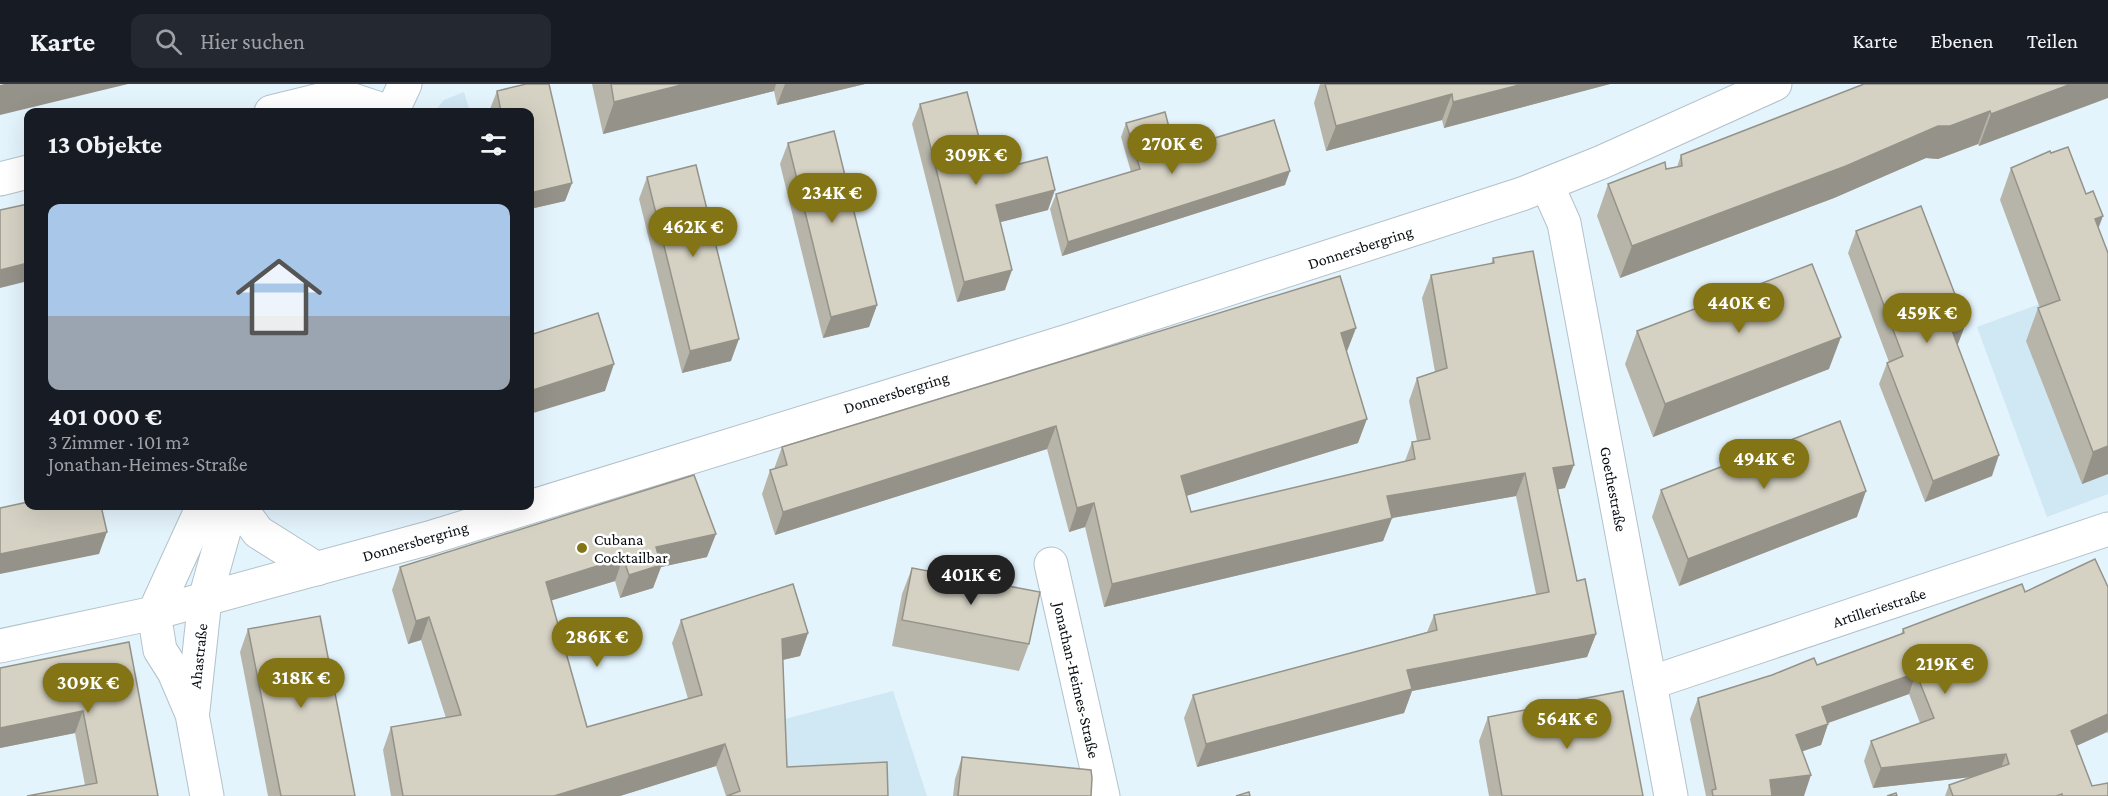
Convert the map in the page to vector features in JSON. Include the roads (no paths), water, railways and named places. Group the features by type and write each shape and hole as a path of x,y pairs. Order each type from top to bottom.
{"main road":[{"path":"393,108 405,84"},
{"name":"Donnersbergring","path":"534,506 1068,341 1547,185 1775,84"},
{"path":"287,108 328,98 347,98 378,108"},
{"path":"0,179 24,173"},
{"name":"Goethestraße","path":"1547,185 1564,223 1671,796"},
{"path":"154,613 173,577 202,510"},
{"name":"Ahastraße","path":"192,714 205,599 230,510"},
{"path":"242,510 258,532 317,569"},
{"name":"Donnersbergring","path":"0,646 154,613 429,538 520,510"},
{"name":"Artilleriestraße","path":"1650,683 2108,529"},
{"name":"Jonathan-Heimes-Straße","path":"1051,564 1103,796"},
{"name":"Ahastraße","path":"154,613 160,650 174,672 192,714 207,796"}],"place":[{"name":"Cubana Cocktailbar","path":"582,548"}]}
